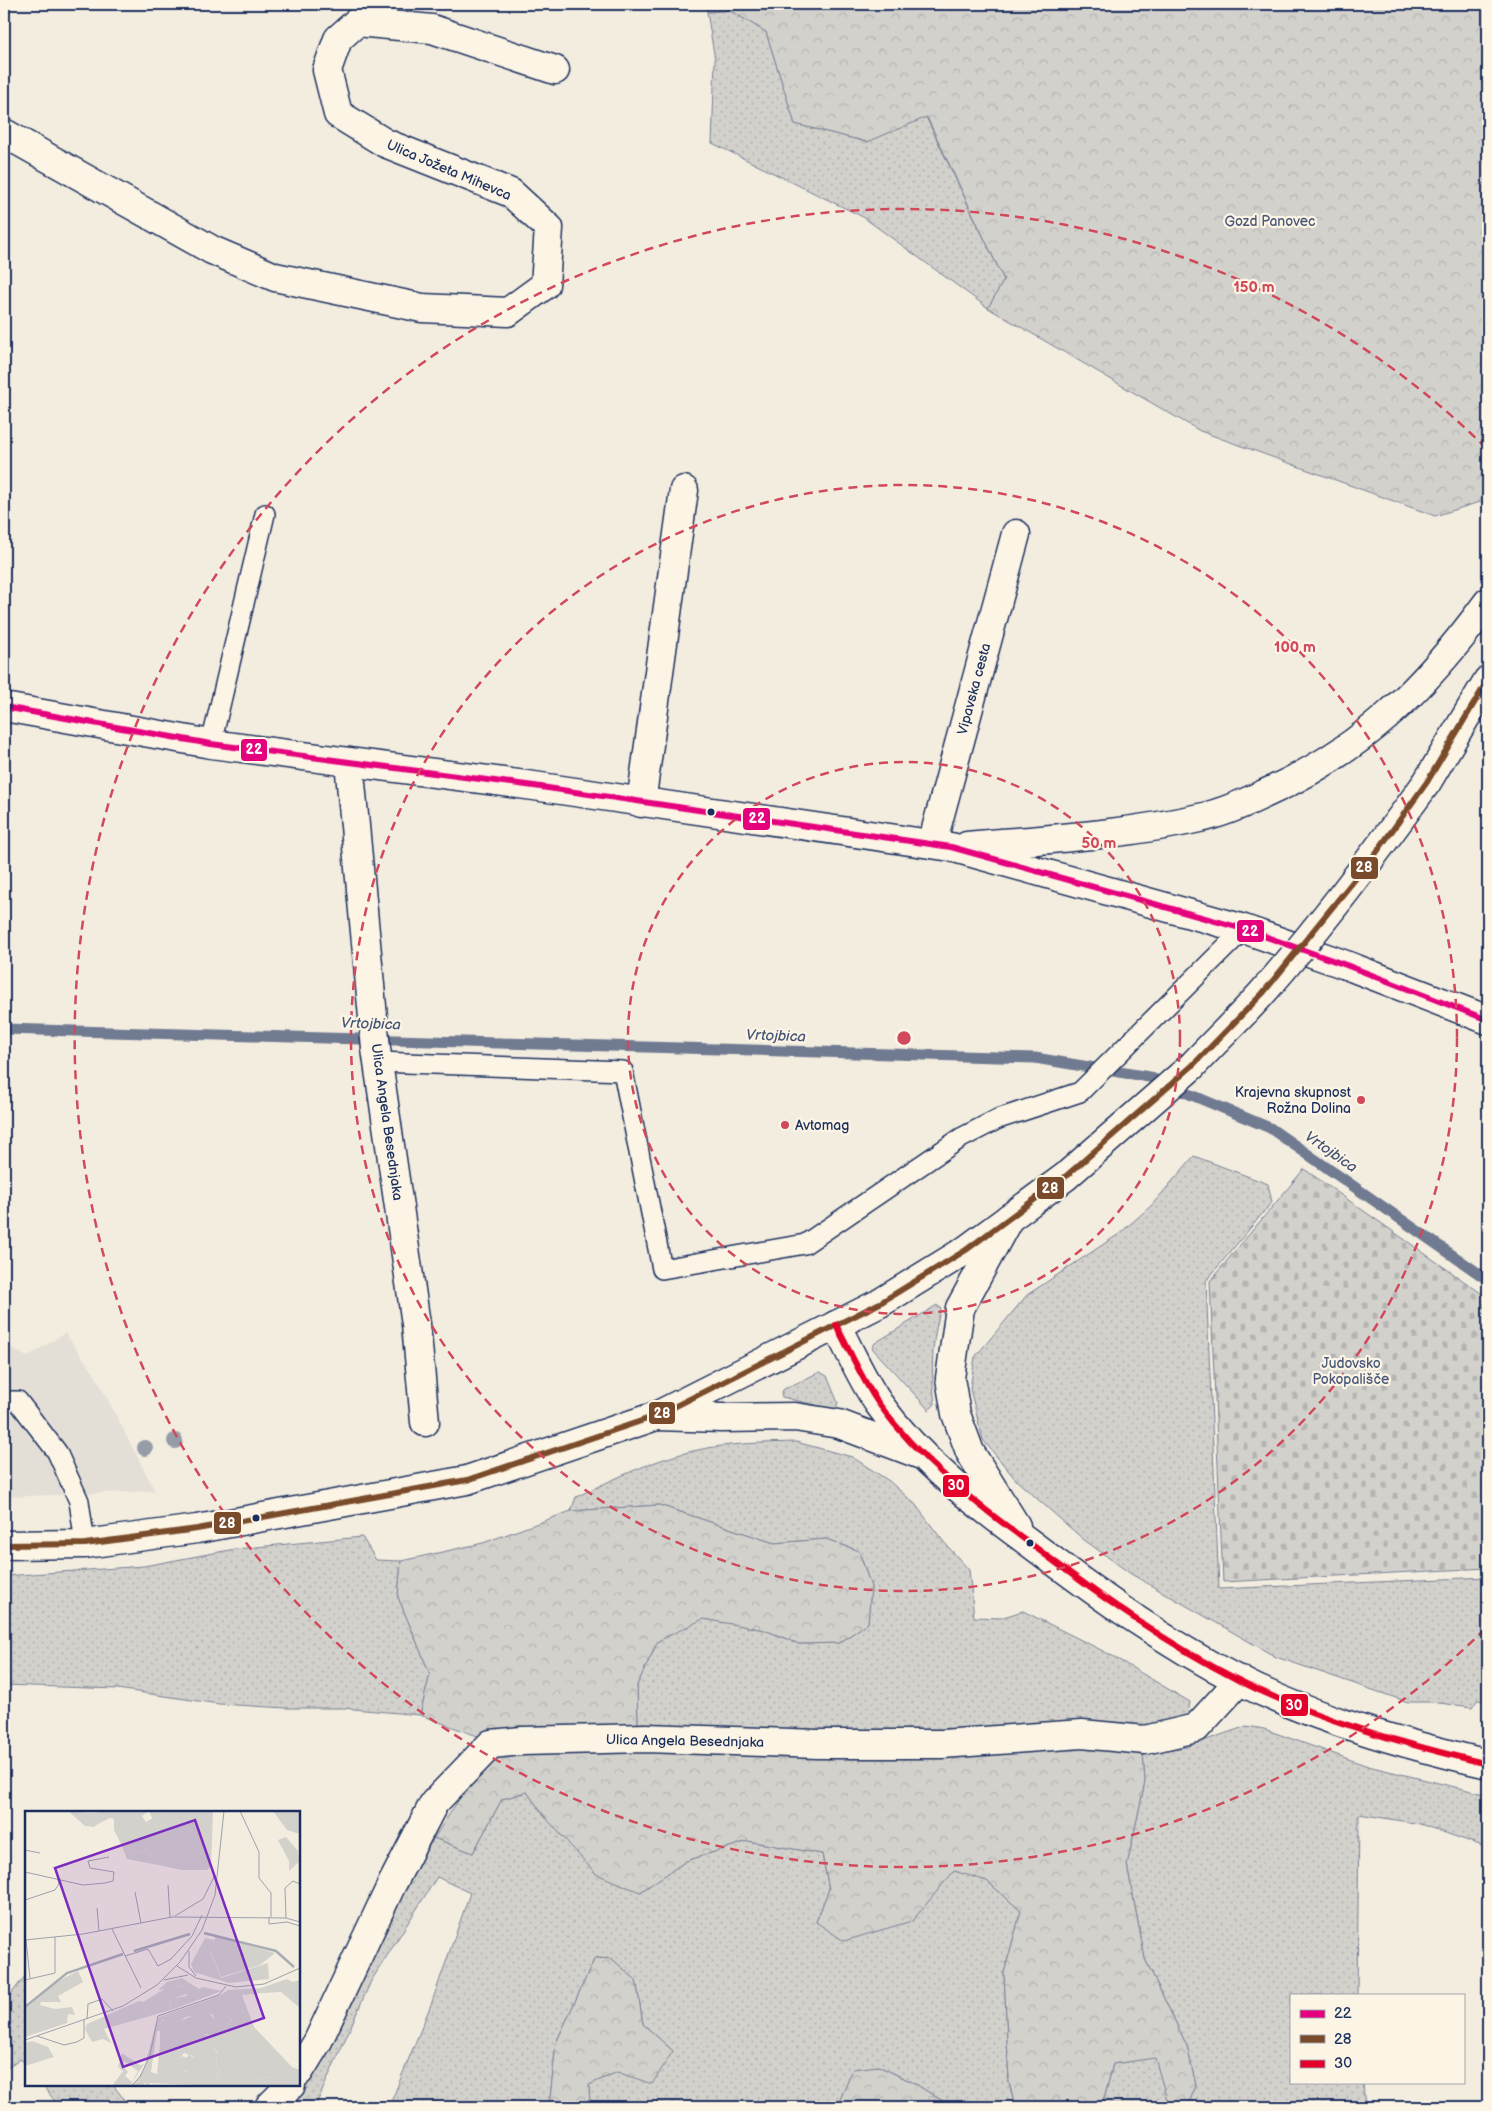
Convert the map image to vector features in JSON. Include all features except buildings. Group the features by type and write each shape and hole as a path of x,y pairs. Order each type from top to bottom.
{"main road":[{"name":"Ulica Jožeta Mihevca","path":"4,133 212,250 275,277 422,308 508,312 545,284 549,228 512,193 385,143 338,114 327,70 338,39 357,22 432,29 555,70"},
{"path":"641,803 684,490"},
{"name":"Vipavska cesta","path":"941,846 1016,534"},
{"path":"941,846 1120,833 1206,817 1242,804 1303,777 1349,747 1394,712 1433,672 1488,602"},
{"path":"4,1545 86,1544 197,1529 467,1480 656,1416 880,1303 966,1250 1065,1177 1192,1066 1262,993 1336,905 1427,782 1488,680"},
{"path":"4,707 211,744 534,786 941,846 1244,929 1346,965 1488,1020"},
{"name":"Ulica Angela Besednjaka","path":"348,762 377,1055 416,1324 425,1422"},
{"path":"1008,1218 960,1308 950,1378 956,1414 970,1452 1023,1538"},
{"path":"836,1325 878,1403 903,1433 952,1483 1132,1618 1240,1680 1332,1719 1438,1752 1488,1764"},
{"path":"656,1416 722,1418 795,1417 839,1424 928,1457"},
{"name":"Ulica Angela Besednjaka","path":"300,2070 318,2041 391,1886 434,1803 491,1744 522,1741 646,1738 818,1744 942,1744 1082,1734 1145,1740 1196,1728 1240,1680"},
{"path":"269,2107 290,2086"}],"lane":[{"path":"211,744 265,514"},
{"path":"377,1055 623,1071 662,1269 804,1244 961,1138 998,1119 1080,1092 1244,929"},
{"path":"4,1401 18,1401 56,1452 79,1501 86,1544"}],"shaded area":[{"path":"65,1333 94,1373 155,1491 4,1497 4,1343 27,1357"}],"green space":[{"name":"Gozd Panovec","path":"706,4 1488,4 1488,493 1486,500 1435,516 1200,431 988,308 1004,280 927,117 867,142 795,124 766,32 729,10 707,12"},
{"path":"729,10 766,32 795,124 867,142 926,117 1004,280 988,308 863,217 712,143 715,60 707,12"},
{"path":"1194,1156 1268,1184 1272,1202 1206,1281 1219,1589 1488,1577 1488,1701 1477,1700 1473,1707 1430,1702 1408,1702 1276,1657 1131,1574 1083,1539 1017,1481 983,1440 970,1389 975,1357 1027,1295 1119,1234 1151,1206"},
{"name":"Judovsko Pokopališče","path":"1304,1169 1488,1298 1488,1568 1223,1582 1210,1281"},
{"path":"937,1305 941,1309 935,1333 933,1356 935,1404 929,1410 872,1348 875,1343"},
{"path":"820,1372 827,1376 838,1403 836,1408 832,1409 782,1397 781,1393 784,1389"},
{"path":"796,1442 852,1457 889,1481 915,1504 943,1541 969,1570 974,1617 1000,1618 1023,1611 1109,1654 1190,1702 1187,1719 1149,1730 943,1734 817,1734 729,1727 638,1727 637,1685 658,1641 703,1618 765,1630 799,1644 839,1643 868,1623 871,1587 859,1551 826,1539 774,1543 659,1505 571,1511 576,1497 648,1465 693,1451 732,1445"},
{"path":"659,1505 774,1543 826,1539 859,1551 871,1587 868,1623 839,1643 799,1644 765,1630 703,1619 658,1641 637,1685 638,1727 480,1737 420,1715 430,1674 398,1597 401,1561 483,1543 571,1511"},
{"path":"362,1537 376,1560 401,1561 398,1597 430,1674 420,1715 343,1708 286,1708 219,1704 117,1689 4,1685 4,1576 144,1566 235,1549"},
{"path":"1247,1726 1264,1729 1368,1766 1488,1795 1488,1848 1420,1824 1359,1814 1357,1994 1290,1994 1290,2084 1363,2084 1365,2107 1187,2107 1196,2086 1187,2046 1145,1959 1127,1865 1145,1782 1143,1754 1186,1747"},
{"path":"1090,1746 1143,1754 1145,1782 1127,1865 1145,1959 1187,2046 1196,2086 1187,2107 1169,2107 1155,2058 1113,2064 1102,2107 1015,2107 1009,2082 1004,1973 1021,1911 987,1881 954,1871 912,1921 844,1941 816,1922 829,1889 822,1854 748,1841 686,1861 640,1892 596,1874 545,1817 527,1792 502,1799 473,1853 434,1838 472,1779 499,1756 566,1751"},
{"path":"527,1792 545,1817 640,1892 686,1861 748,1841 822,1854 829,1889 816,1922 912,1921 954,1870 987,1881 1021,1911 1004,1973 1009,2082 1015,2107 952,2107 914,2083 878,2066 853,2070 837,2107 590,2107 589,2085 617,2072 673,2051 643,2024 636,1980 612,1959 595,1958 556,2043 549,2107 389,2107 432,2002 470,1893 437,1877 371,1981 315,2107 282,2107 293,2086 300,2086 300,2074 397,1894 434,1838 473,1853 502,1799"},
{"path":"595,1958 612,1959 636,1980 643,2024 673,2051 652,2084 617,2072 589,2085 590,2107 549,2107 556,2043"},
{"path":"25,1976 25,2064 21,2059 4,2070 4,2003"},
{"path":"1156,2057 1169,2107 1102,2107 1113,2064"},
{"path":"878,2066 914,2083 952,2107 837,2107 853,2069"},
{"path":"43,2086 114,2086 130,2107 60,2107"}],"waterway":[{"name":"Vrtojbica","path":"4,1029 1035,1058 1149,1077 1270,1128 1488,1280"}],"transit line":[{"name":"28","path":"4,1545 85,1544 197,1529 467,1480 656,1416 880,1303 966,1250 1065,1177 1192,1066 1263,993 1376,853 1427,782 1488,680"},
{"name":"22","path":"4,707 211,744 534,786 951,847 1244,929 1346,965 1488,1020"},
{"name":"30","path":"836,1325 879,1404 895,1425 930,1463 989,1513 1081,1581 1157,1633 1238,1680 1298,1707 1392,1739 1488,1764"}],"place":[{"name":"Krajevna skupnost Rožna Dolina","path":"1361,1100"},
{"name":"Avtomag","path":"785,1125"}]}
